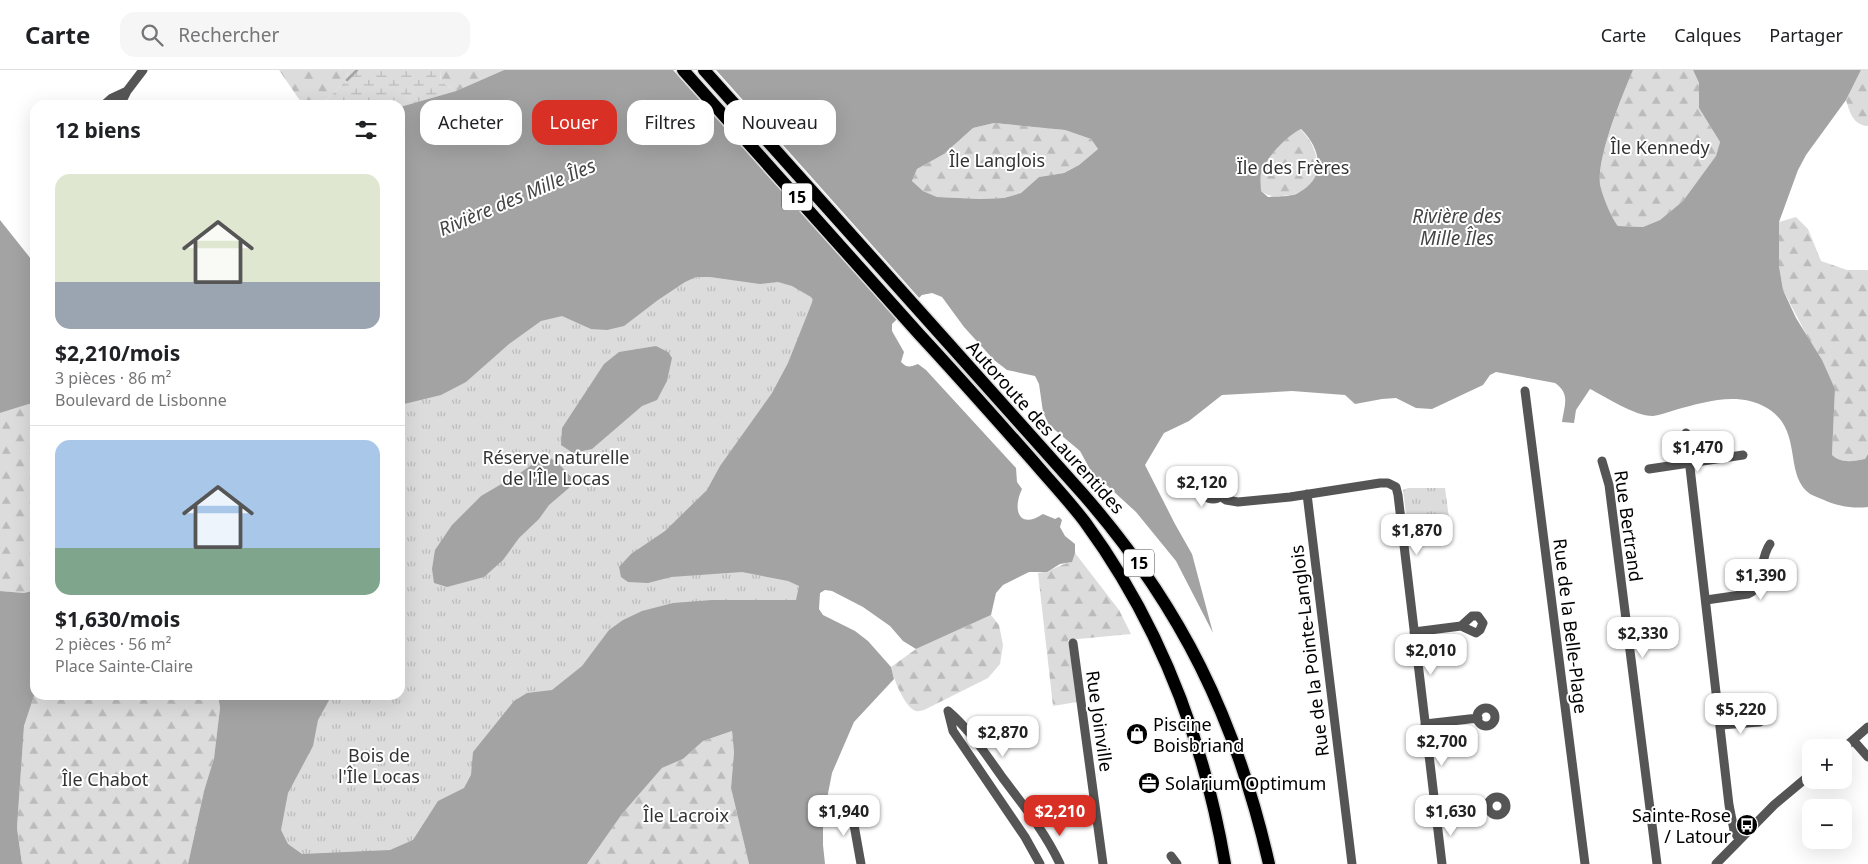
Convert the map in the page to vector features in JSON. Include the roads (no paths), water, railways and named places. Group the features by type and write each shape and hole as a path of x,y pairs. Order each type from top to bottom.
{"highway":[{"name":"Autoroute des Laurentides","path":"684,70 1077,512 1100,544 1130,593 1160,650 1191,724 1210,789 1225,864"},
{"name":"Autoroute des Laurentides","path":"704,70 1111,526 1156,588 1199,662 1228,726 1251,793 1269,864"}],"street":[{"path":"122,100 143,70"},
{"path":"110,100 127,91"},
{"name":"Rue de la Belle-Plage","path":"1525,391 1585,864"},
{"path":"1686,433 1731,816 1734,833 1739,840"},
{"path":"1649,469 1743,455"},
{"name":"Rue Bertrand","path":"1602,461 1609,486 1657,864"},
{"path":"1220,496 1226,500 1238,502 1380,483 1388,483 1396,487 1442,864"},
{"name":"Rue de la Pointe-Langlois","path":"1307,494 1352,864"},
{"path":"1706,600 1748,594 1754,591 1757,586 1763,555 1770,544"},
{"path":"1414,632 1461,626"},
{"name":"Rue Joinville","path":"1073,643 1103,864"},
{"path":"1040,864 1025,837 953,731 948,711 964,725 1037,824 1049,841 1060,864"},
{"path":"1425,724 1478,718"},
{"path":"1720,725 1760,722"},
{"path":"1868,727 1853,740 1868,758"},
{"path":"1716,864 1774,805 1802,782"},
{"path":"1436,813 1488,806"},
{"path":"851,808 860,864"},
{"path":"1025,837 1037,824"},
{"path":"1171,856 1177,864"}],"water":[{"name":"Rivière des Mille Îles","path":"504,70 1633,70 1606,142 1600,172 1600,184 1607,206 1618,226 1643,227 1660,220 1683,201 1716,156 1720,142 1699,108 1699,83 1693,70 1861,70 1846,100 1806,155 1798,170 1779,222 1779,266 1783,290 1796,318 1822,360 1835,389 1832,455 1840,460 1848,461 1865,459 1868,454 1868,507 1857,508 1840,505 1810,494 1802,486 1797,476 1786,428 1778,417 1767,408 1745,400 1710,401 1653,416 1629,410 1590,389 1576,410 1574,423 1562,422 1565,396 1560,387 1555,383 1496,372 1490,375 1483,385 1432,409 1416,408 1396,398 1355,404 1345,395 1292,391 1222,395 1189,421 1164,433 1145,465 1192,554 1213,633 1176,561 1136,512 1100,479 1096,482 1088,475 1091,471 1080,451 1049,425 1043,412 1039,384 1035,376 1007,370 994,360 964,327 942,297 932,293 922,295 892,324 892,331 904,352 901,362 909,366 918,364 926,370 1016,468 1017,482 1022,489 1018,510 1023,519 1028,520 1043,514 1055,519 1059,517 1062,520 1060,527 1065,536 1075,544 1075,553 1072,562 1060,564 1047,572 1029,572 1003,585 996,593 991,615 916,649 903,641 890,626 863,607 832,591 825,590 820,593 819,609 823,615 855,631 868,641 891,667 894,679 854,722 832,773 823,819 825,864 749,864 731,788 734,752 732,731 703,741 683,759 662,768 622,814 587,864 188,864 204,791 214,758 220,708 219,700 329,700 318,720 313,746 288,793 281,830 288,844 302,854 390,850 413,840 438,801 464,788 471,775 473,752 514,701 527,693 552,690 582,666 609,630 623,620 642,611 673,603 712,600 796,600 799,586 788,581 742,572 671,577 648,583 628,582 621,577 619,567 631,554 665,531 707,490 720,466 772,393 788,363 813,300 792,286 778,282 760,284 710,277 696,277 658,300 624,326 607,330 591,329 562,316 541,321 509,344 466,382 441,395 405,404 405,106 420,101 420,145 522,145 522,100 424,100 456,91","holes":["994,123 1065,130 1091,139 1098,149 1079,165 1064,173 1039,177 1021,193 1004,198 937,197 923,191 912,181 917,169 944,154 973,128","1301,129 1312,143 1318,160 1318,168 1311,183 1296,194 1286,196 1268,197 1261,191 1263,168 1271,155 1283,142"]},
{"path":"0,220 30,258 30,404 0,413"},
{"path":"656,346 668,352 672,358 667,381 657,400 642,406 592,449 573,453 561,445 562,428 604,364 619,352"},
{"path":"546,455 558,463 572,478 569,488 549,505 539,519 519,538 503,560 484,577 447,587 434,583 432,569 435,550 452,525 481,496"},
{"path":"0,591 24,593 30,591 30,700 33,700 24,726 17,828 22,864 0,864"}],"waterway":[{"path":"347,80 357,70"}],"place":[{"name":"Piscine Boisbriand","path":"1137,734"},
{"name":"Solarium Optimum","path":"1149,783"},
{"name":"Sainte-Rose / Latour","path":"1747,825"}],"park label":[{"name":"Île Kennedy","path":"1660,147"},
{"name":"Île Langlois","path":"997,160"},
{"name":"Ïle des Frères","path":"1293,167"},
{"name":"Réserve naturelle de l'Île Locas","path":"556,467"},
{"name":"Bois de l'Île Locas","path":"379,765"},
{"name":"Île Chabot","path":"105,779"},
{"name":"Île Lacroix","path":"686,815"}]}
